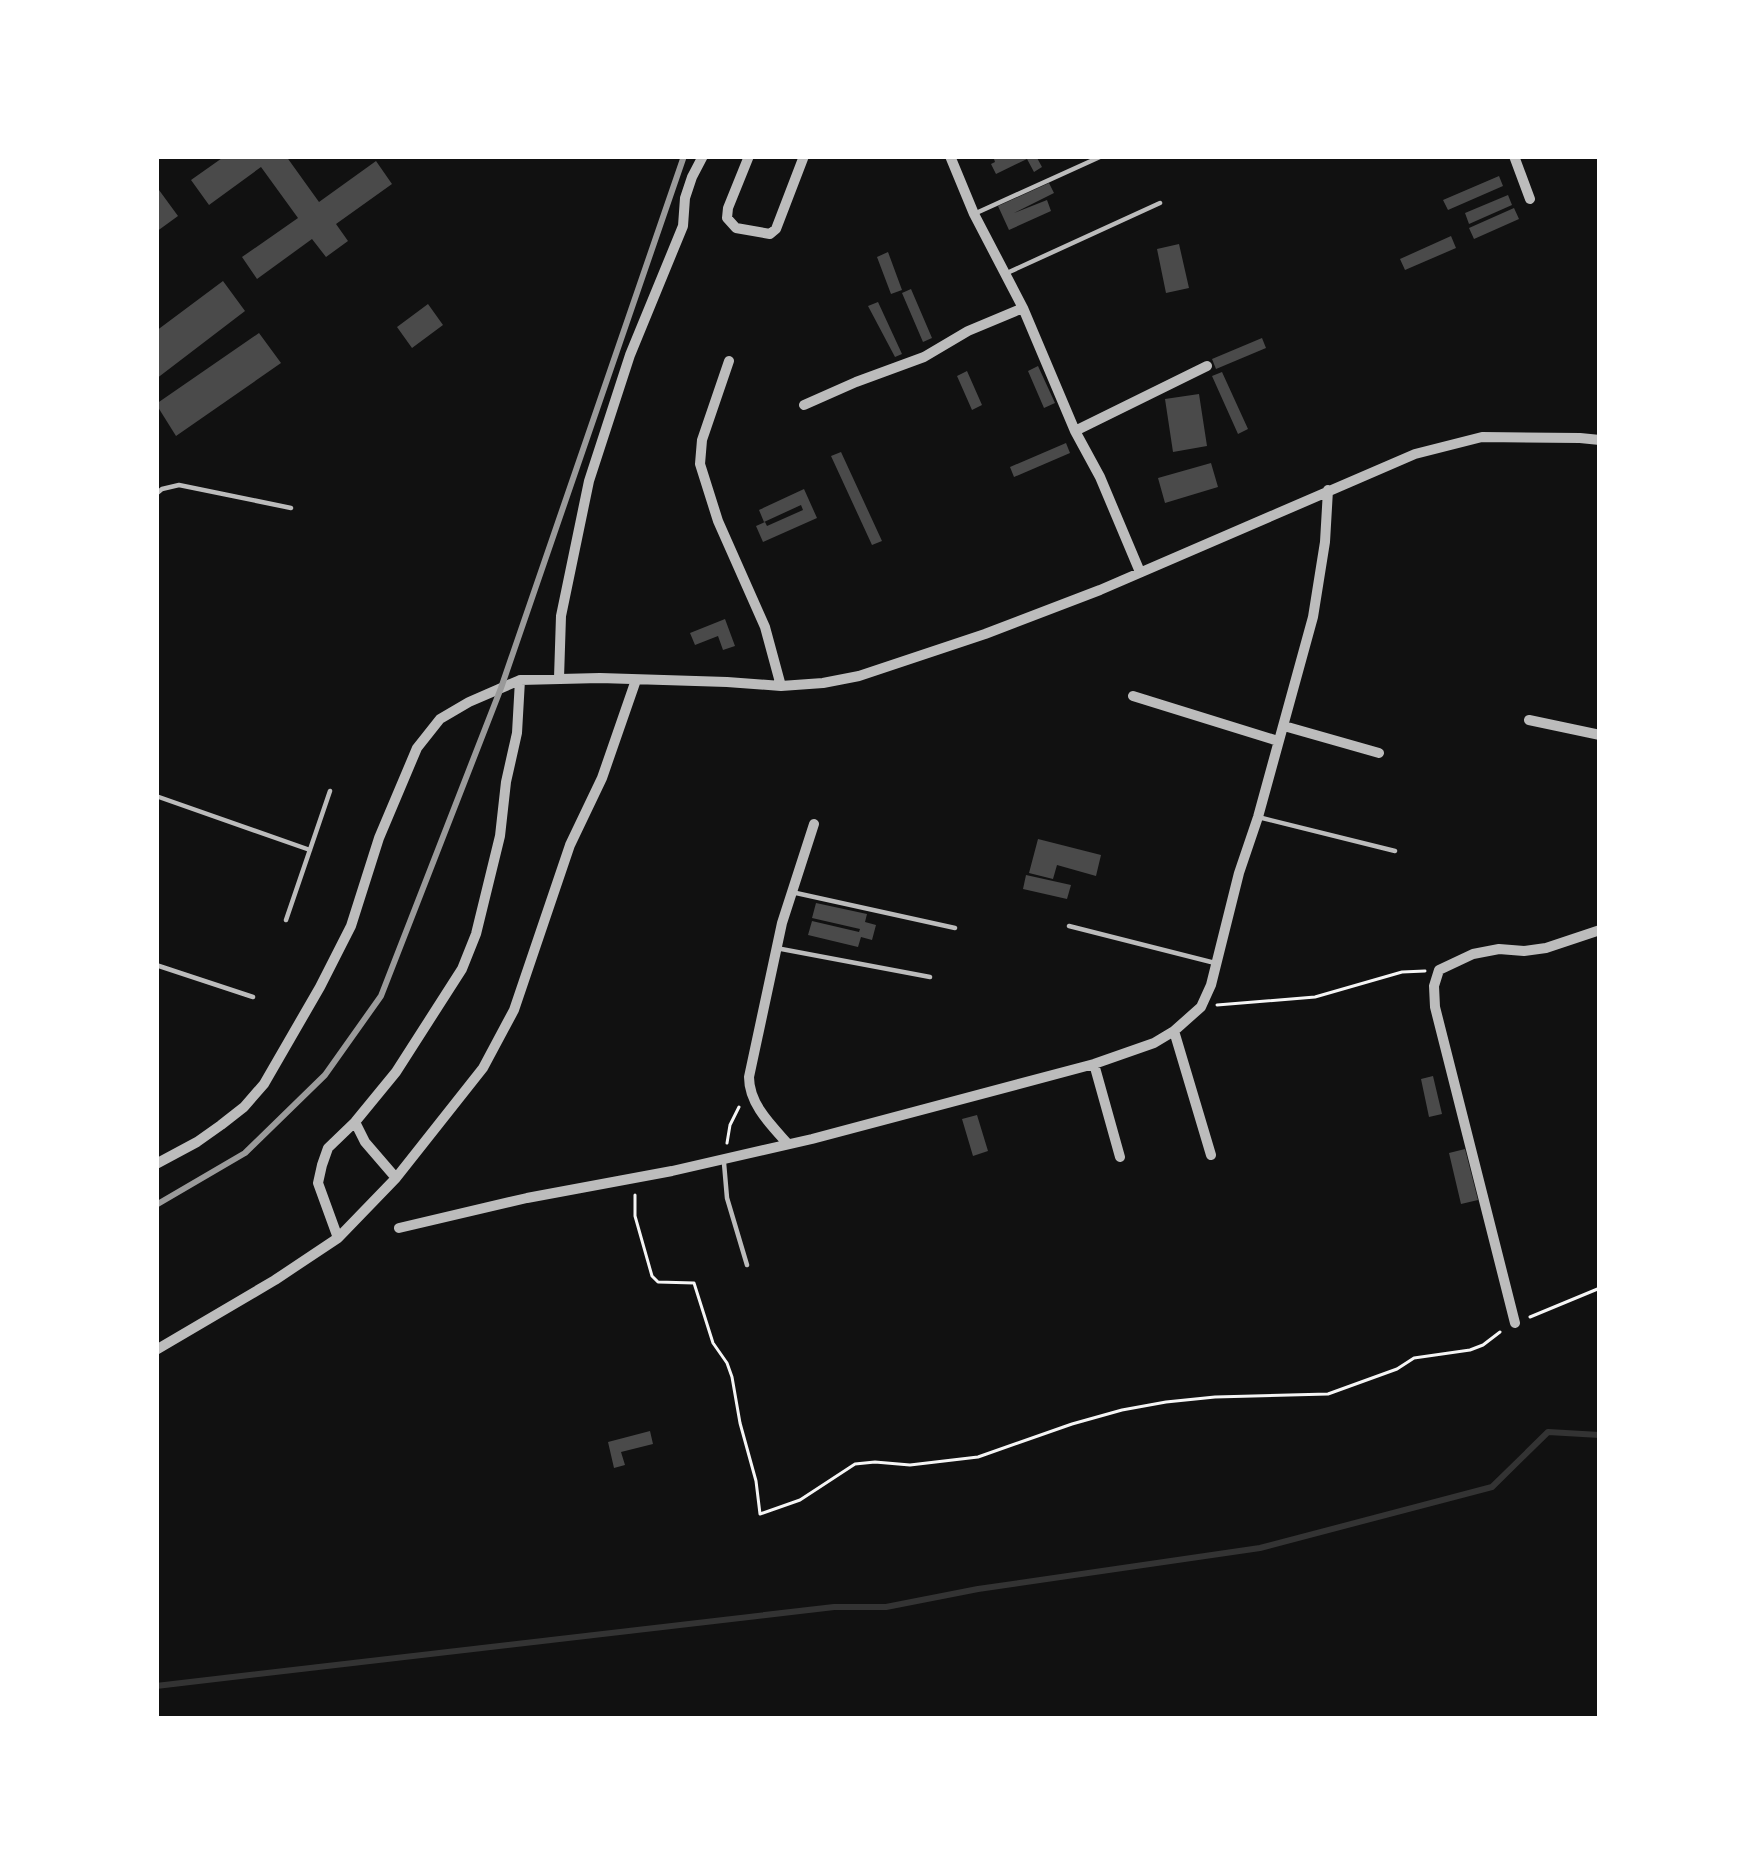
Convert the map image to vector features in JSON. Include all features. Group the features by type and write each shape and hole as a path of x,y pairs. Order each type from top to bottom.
{"street":[{"path":"560,679 562,616 589,481 630,355 682,226 692,177 704,156"},
{"path":"749,156 727,218 736,228 770,235 804,156"},
{"path":"950,156 1140,572"},
{"path":"1514,156 1530,199"},
{"path":"804,405 924,357 1022,308"},
{"path":"729,361 702,440 700,464 718,521 765,627 781,686"},
{"path":"1075,431 1207,366"},
{"path":"156,1164 221,1125 264,1084 351,926 379,838 417,748 440,719 469,702 520,680 781,686 859,676 1066,603 1415,454 1482,437 1600,440"},
{"path":"399,1228 788,1144 1094,1064 1174,1031 1201,1007 1258,818 1320,582 1328,490"},
{"path":"338,1238 318,1183 328,1148 385,1087 462,969 476,934 500,836 517,733 520,680"},
{"path":"156,1350 338,1238 396,1178 483,1068 514,1010 570,845 602,778 636,680"},
{"path":"1132,697 1278,741"},
{"path":"1528,719 1600,735"},
{"path":"1284,726 1379,753"},
{"path":"788,1144 764,1116 749,1090 749,1077 790,892 814,824"},
{"path":"1515,1323 1435,1007 1434,986 1439,970 1473,954 1546,948 1600,930"},
{"path":"1174,1031 1210,1155"},
{"path":"1094,1064 1120,1157"},
{"path":"355,1122 365,1142 396,1178"}],"lane":[{"path":"974,214 1102,156"},
{"path":"1005,274 1160,203"},
{"path":"156,494 179,485 291,508"},
{"path":"286,920 330,791"},
{"path":"156,796 310,850"},
{"path":"1258,818 1395,851"},
{"path":"790,892 955,928"},
{"path":"1069,926 1216,963"},
{"path":"776,948 931,977"},
{"path":"156,965 253,998"},
{"path":"725,1157 727,1198 747,1265"}],"path":[{"path":"1201,1007 1315,997 1402,972 1439,970"},
{"path":"725,1157 730,1125 749,1090"},
{"path":"634,1179 635,1216 652,1276 658,1282 694,1283 712,1343 727,1363 760,1514 800,1499 855,1464 910,1465 979,1457 1072,1424 1166,1402 1328,1394 1414,1358 1483,1345 1515,1323 1600,1288"}],"building":[{"path":"225,156 286,156 319,202 376,161 392,184 336,224 348,241 326,257 312,239 257,279 242,257 298,218 261,167 209,205 191,180"},
{"path":"993,156 1036,156 1042,167 1034,172 1027,159 996,174"},
{"path":"1499,176 1503,186 1448,210 1443,200"},
{"path":"1049,183 1054,193 1014,213 1047,200 1051,211 1009,230 998,206"},
{"path":"156,192 178,216 156,232"},
{"path":"1508,195 1512,205 1469,224 1465,213"},
{"path":"1514,208 1519,219 1474,239 1469,228"},
{"path":"1451,236 1456,248 1405,270 1400,259"},
{"path":"1179,244 1189,288 1166,293 1157,249"},
{"path":"888,252 902,290 891,294 877,257"},
{"path":"223,281 245,311 156,379 156,331"},
{"path":"911,289 932,338 923,342 902,293"},
{"path":"878,302 902,354 895,357 868,306"},
{"path":"428,304 443,325 412,348 397,327"},
{"path":"259,333 281,363 176,436 156,404"},
{"path":"1262,338 1266,348 1216,369 1212,359"},
{"path":"1038,366 1055,403 1044,408 1028,371"},
{"path":"967,371 982,405 972,410 957,376"},
{"path":"1222,372 1248,429 1238,434 1212,376"},
{"path":"1199,394 1207,446 1173,452 1165,399"},
{"path":"1066,443 1070,453 1014,477 1010,467"},
{"path":"841,452 882,541 872,545 831,456"},
{"path":"1211,463 1218,487 1165,503 1158,478"},
{"path":"804,489 817,518 763,542 756,526 803,510 801,505 764,522 759,510"},
{"path":"725,619 735,646 723,650 718,636 695,645 690,633"},
{"path":"1038,839 1101,855 1096,876 1057,865 1053,879 1029,873"},
{"path":"1026,875 1071,885 1067,899 1023,889"},
{"path":"816,903 867,914 865,922 876,925 872,940 861,937 858,947 808,935 812,921 860,929 812,918"},
{"path":"1433,1076 1442,1114 1429,1117 1421,1079"},
{"path":"977,1115 988,1151 973,1156 962,1119"},
{"path":"1465,1149 1478,1200 1461,1204 1449,1153"},
{"path":"650,1431 653,1444 621,1452 625,1465 614,1468 608,1442"}],"waterway":[{"path":"156,1686 834,1607 886,1607 1260,1548 1492,1487 1548,1432 1600,1435"}],"railway":[{"path":"156,1205 245,1153 325,1075 381,996 501,688 684,156"}]}
